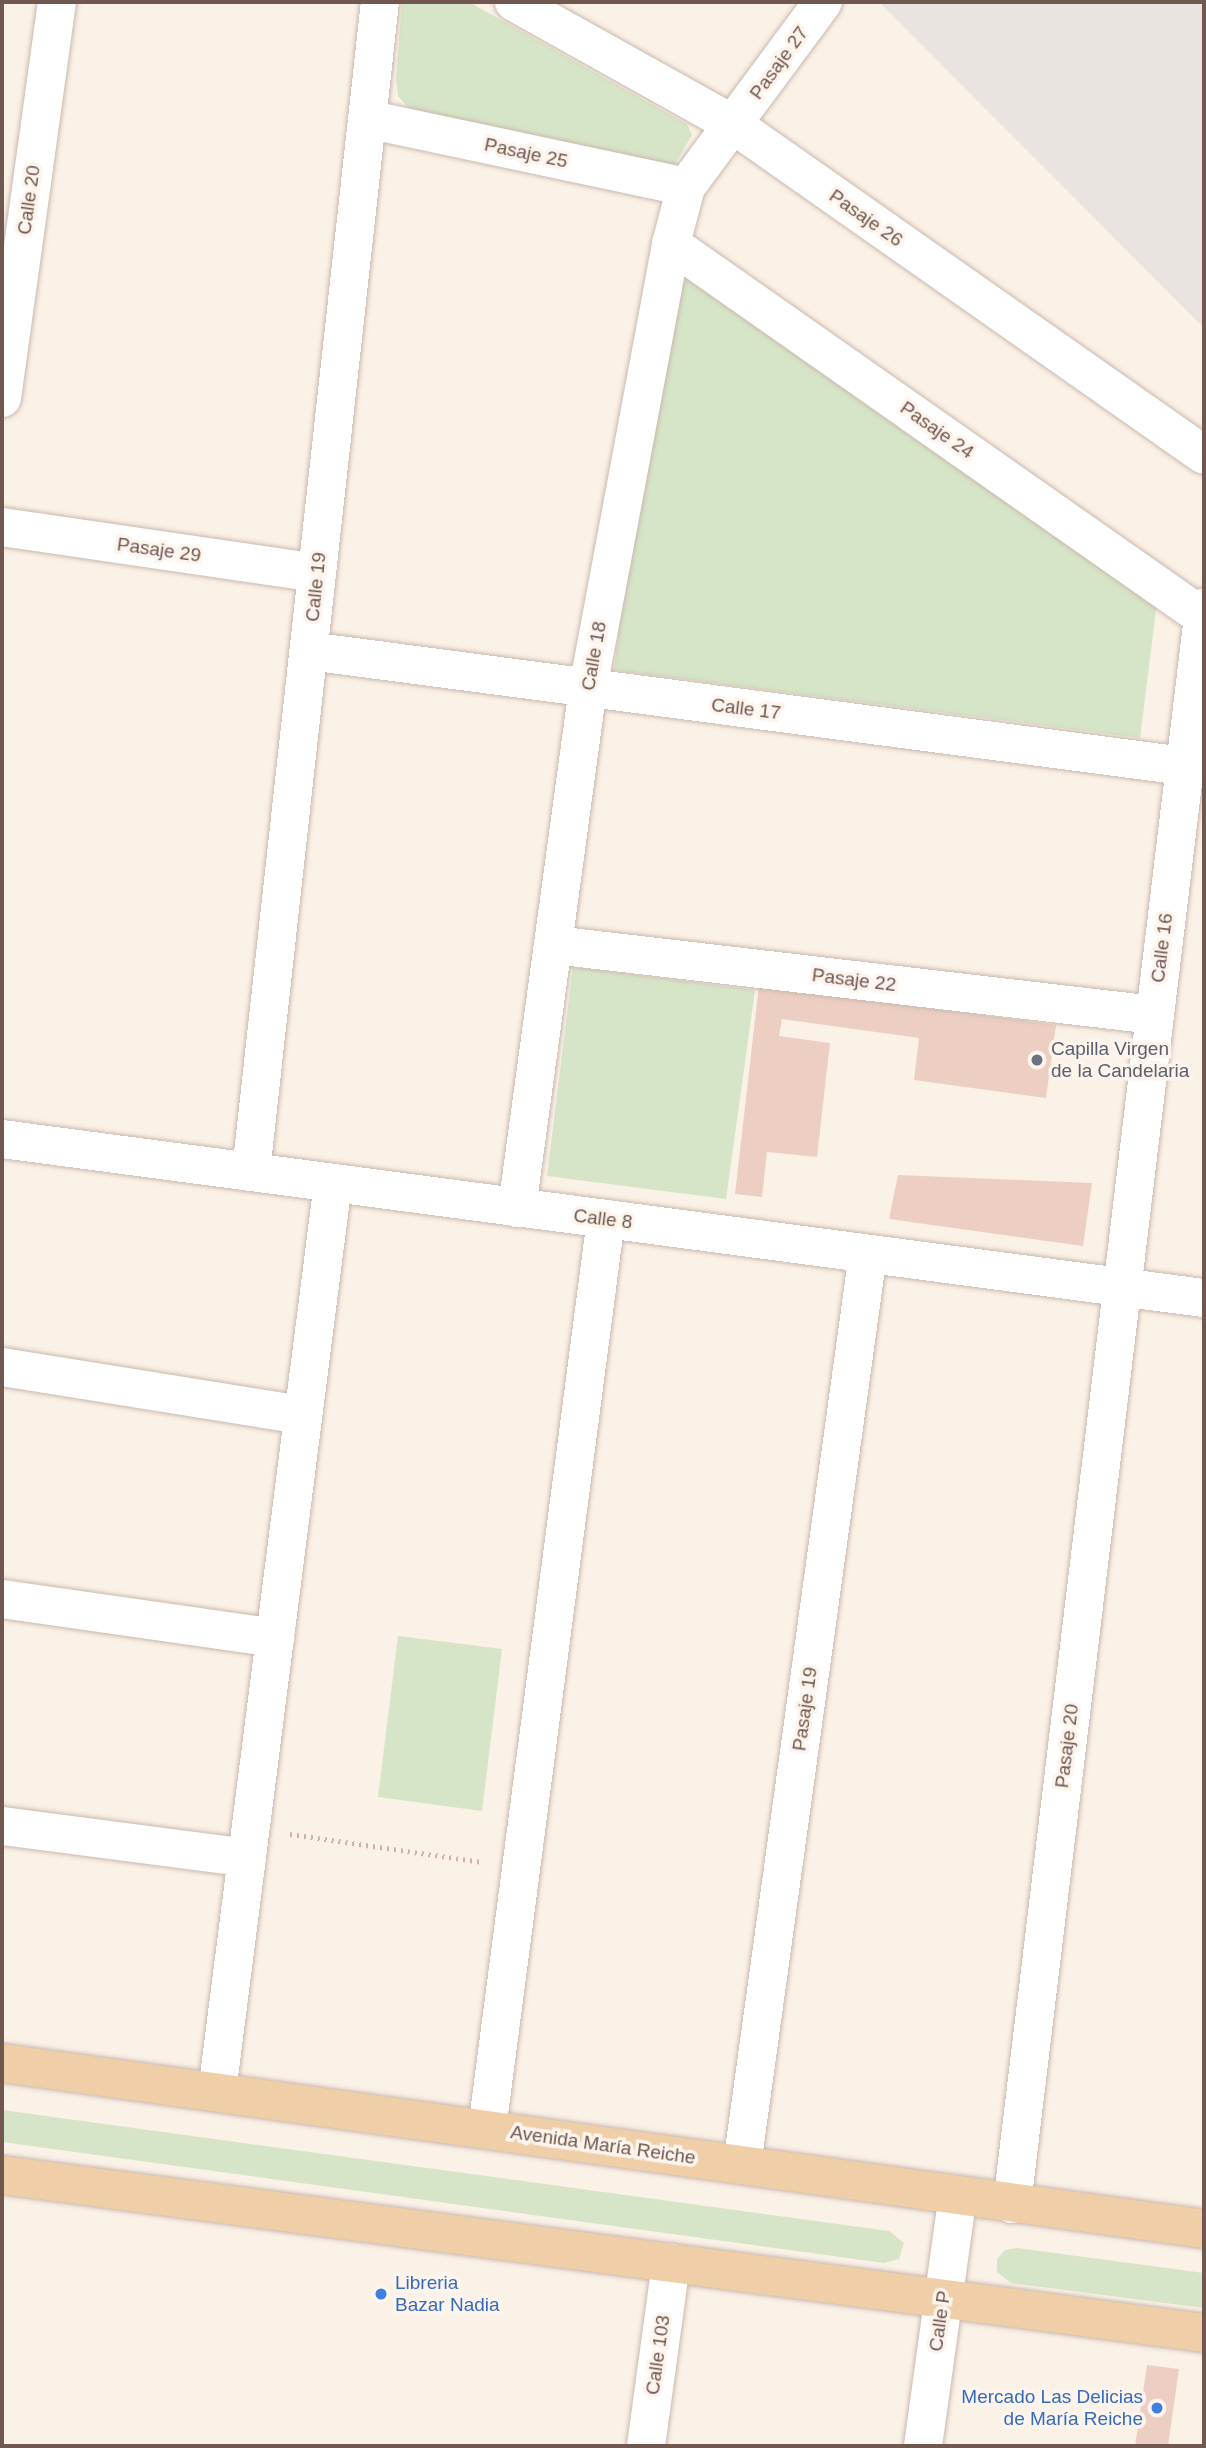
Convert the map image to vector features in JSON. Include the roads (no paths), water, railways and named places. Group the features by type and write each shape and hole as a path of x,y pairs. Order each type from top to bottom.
{"main road":[{"name":"Avenida María Reiche","path":"2,2063 1204,2229"},
{"path":"2,2175 1204,2333"}],"street":[{"name":"Calle 20","path":"2,398 57,2"},
{"name":"Calle 19","path":"250,1172 380,2"},
{"name":"Pasaje 27","path":"734,125 823,2"},
{"name":"Pasaje 26","path":"520,3 734,125 1204,456"},
{"name":"Pasaje 25","path":"367,119 686,187"},
{"name":"Calle 18","path":"517,1208 588,688 671,244 686,187 734,125"},
{"name":"Pasaje 24","path":"671,244 1204,613"},
{"name":"Pasaje 29","path":"2,527 317,573"},
{"name":"Calle 16","path":"1121,1287 1184,766 1198,710 1204,613"},
{"name":"Calle 17","path":"309,652 1184,766"},
{"name":"Pasaje 22","path":"554,945 1154,1015"},
{"name":"Calle 8","path":"2,1139 1204,1298"},
{"path":"217,2092 333,1183"},
{"path":"487,2129 606,1219"},
{"name":"Pasaje 19","path":"742,2165 868,1254"},
{"name":"Pasaje 20","path":"1012,2204 1121,1287"},
{"path":"2,1367 303,1415"},
{"path":"2,1599 275,1638"},
{"path":"2,1826 249,1843"},
{"name":"Calle P","path":"923,2446 958,2195"},
{"name":"Calle 103","path":"646,2446 671,2263"}],"place":[{"name":"Capilla Virgen de la Candelaria","path":"1037,1060"},
{"name":"Libreria Bazar Nadia","path":"381,2294"},
{"name":"Mercado Las Delicias de María Reiche","path":"1157,2408"}]}
